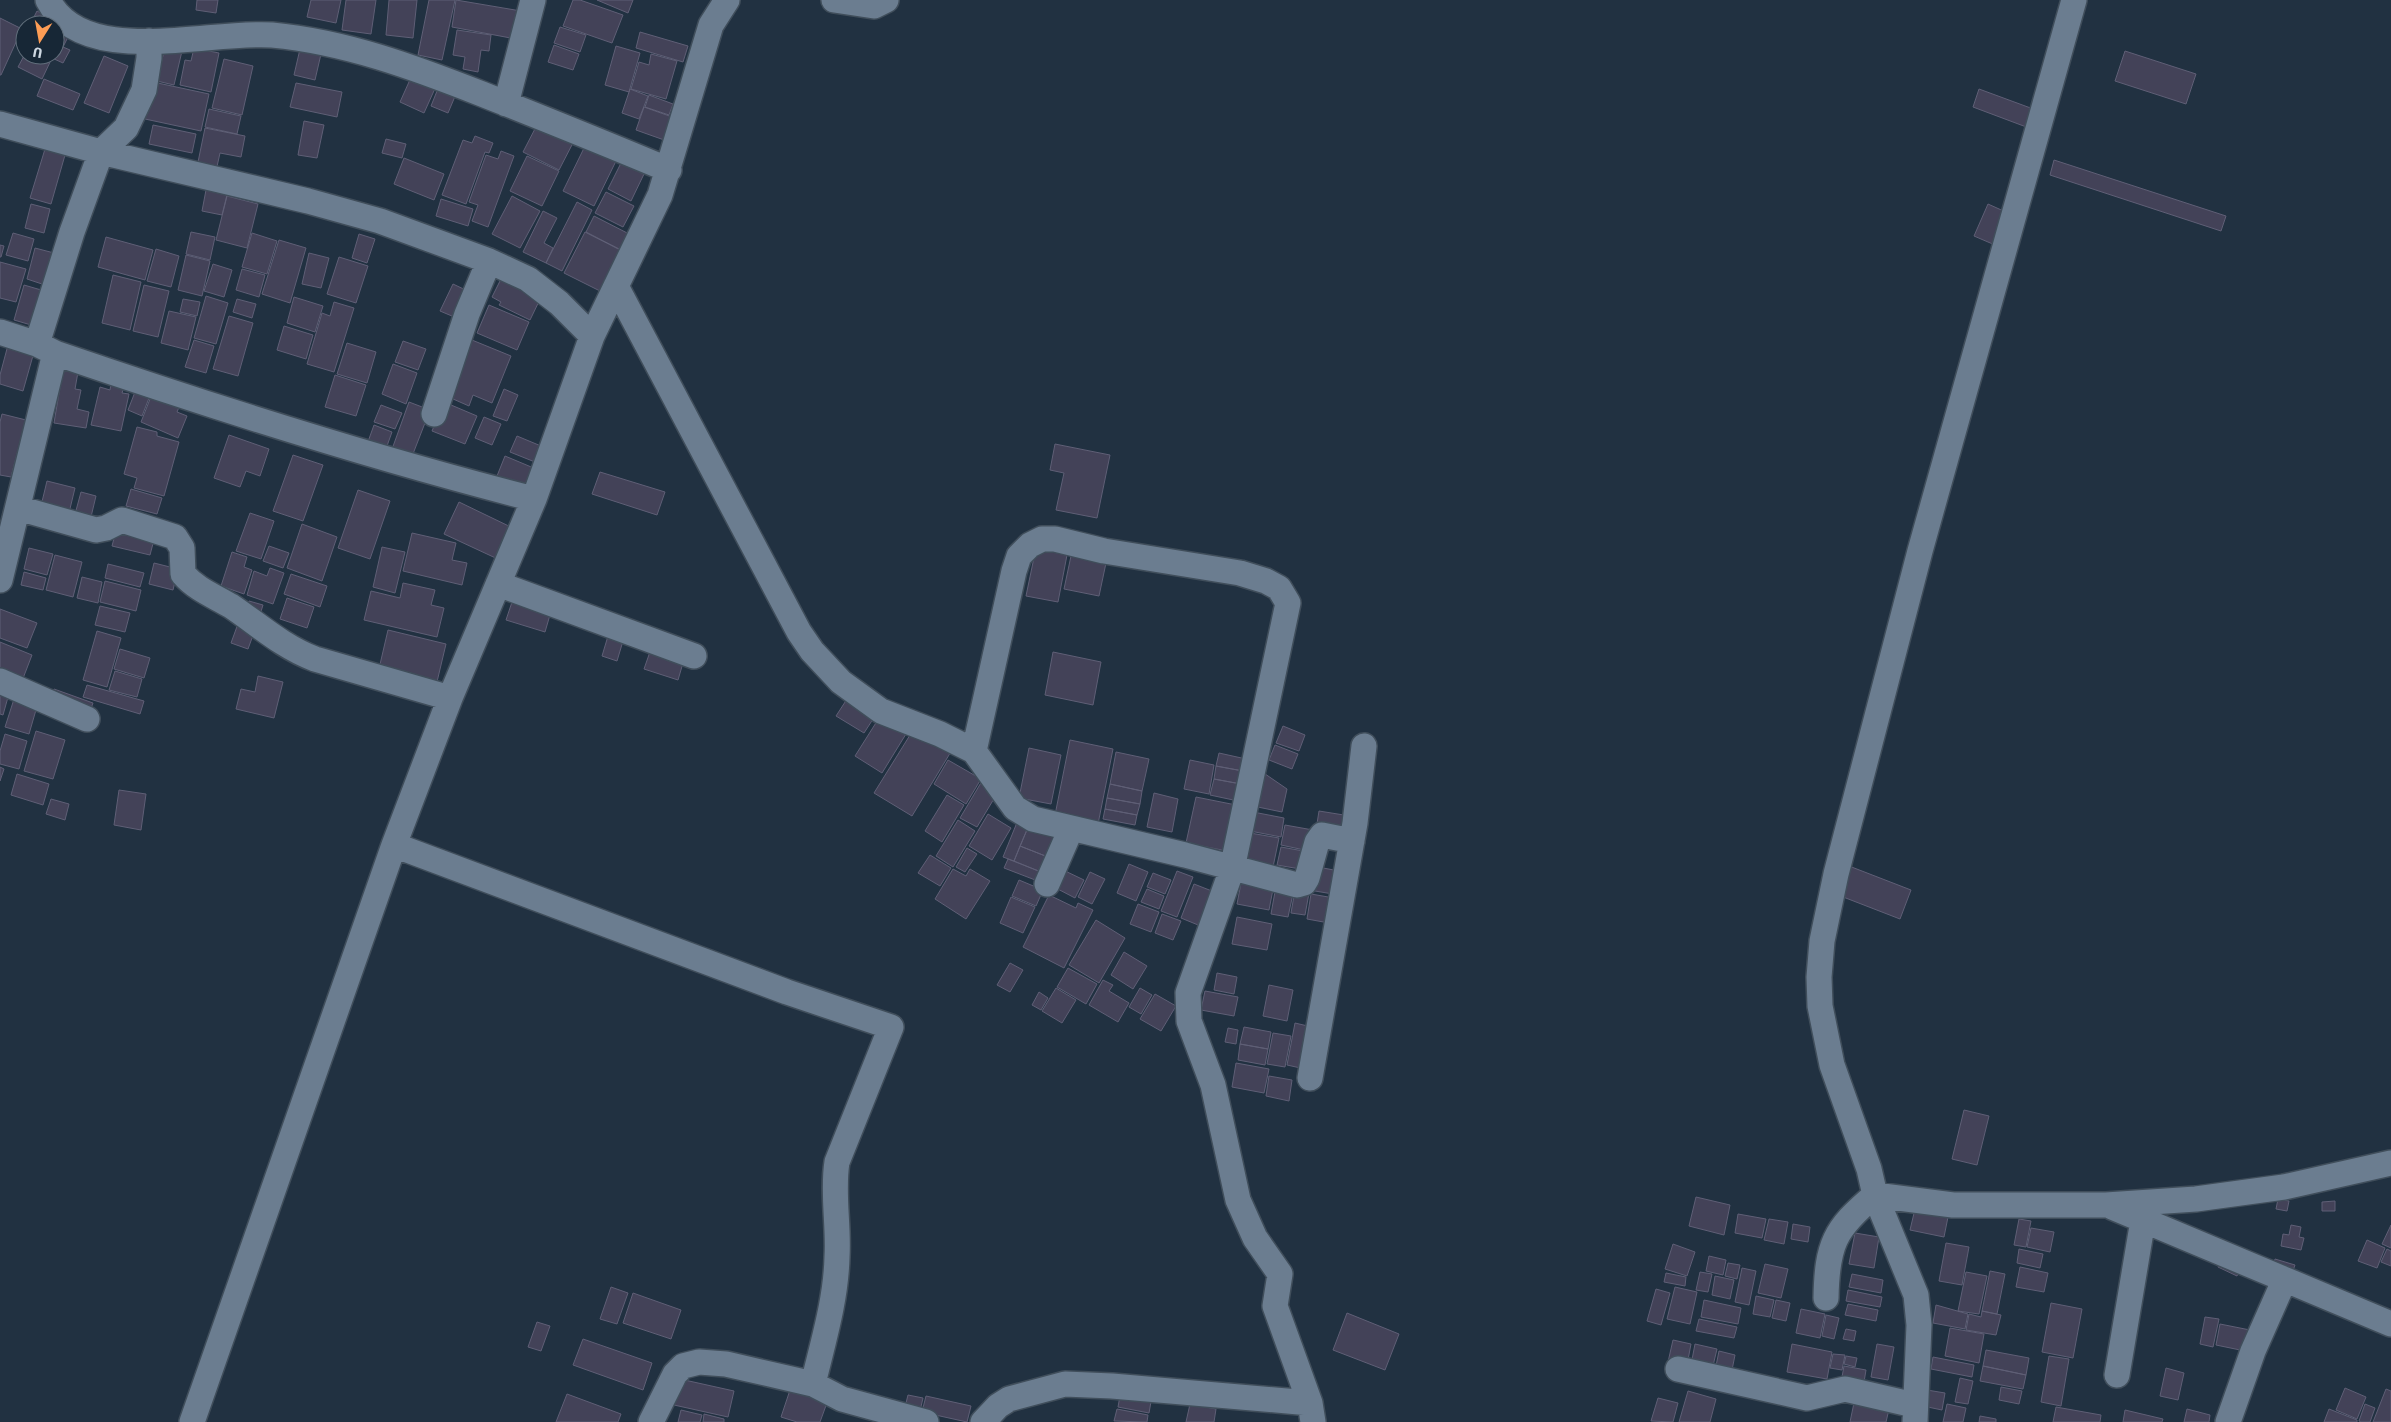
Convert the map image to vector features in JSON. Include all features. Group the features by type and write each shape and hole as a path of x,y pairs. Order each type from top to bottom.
{"street":[{"path":"48,0 67,23 88,34 115,40 149,41 236,35 269,35 309,40 393,60 669,170"},
{"path":"506,104 534,0"},
{"path":"834,0 874,6 886,0"},
{"path":"1678,1369 1807,1398 1845,1390 1914,1414 1918,1309 1911,1281 1875,1195 1869,1169 1832,1065 1825,1037 1819,977 1822,941 1836,874 1920,551 2074,0"},
{"path":"192,1422 394,845 450,698 534,499 593,334 651,216 669,170 704,46 721,3"},
{"path":"0,580 18,508 46,349 72,232 101,152 126,128 144,90 150,58 149,41"},
{"path":"0,124 101,152 308,201 380,221 489,261 528,279 548,293 593,334"},
{"path":"434,414 467,314 489,261"},
{"path":"612,292 799,632 812,650 841,682 882,711 940,734 974,751 1015,808 1033,819 1185,855 1232,869 1301,884 1307,878 1322,835 1352,841"},
{"path":"0,332 266,423 419,469 534,499"},
{"path":"18,508 96,530 106,528 122,520 175,537 182,548 183,574 189,581 231,606 296,652 315,660 450,698"},
{"path":"974,751 1014,571 1019,556 1030,545 1042,539 1056,539 1104,551 1240,573 1266,581 1279,588 1288,603 1232,869 1188,993 1189,1021 1213,1086 1238,1200 1255,1238 1280,1274 1277,1295 1312,1413 1112,1386 1065,1384 1009,1399 998,1406 983,1422"},
{"path":"498,584 694,656"},
{"path":"0,681 87,719"},
{"path":"1310,1078 1352,841 1364,746"},
{"path":"1047,884 1071,829"},
{"path":"394,845 788,992 891,1027 837,1162 834,1180 837,1224 835,1284 813,1384"},
{"path":"1826,1298 1826,1272 1837,1234 1850,1216 1875,1195 1953,1205 2106,1205 2196,1199 2284,1187 2391,1163"},
{"path":"2106,1205 2284,1281 2391,1324"},
{"path":"2116,1375 2143,1220"},
{"path":"2228,1422 2253,1351 2284,1281"},
{"path":"652,1422 675,1374 683,1366 691,1363 726,1364 813,1384 842,1400 926,1422"}],"building":[{"path":"197,0 218,0 216,13 196,10"},
{"path":"311,0 341,0 336,23 307,17"},
{"path":"346,0 376,0 371,34 342,30"},
{"path":"389,0 417,0 413,38 386,35"},
{"path":"429,0 455,0 442,60 418,55"},
{"path":"456,0 521,11 516,39 452,27"},
{"path":"573,0 580,0 623,15 612,43 563,26"},
{"path":"597,0 633,0 628,13"},
{"path":"37,11 44,15 35,15"},
{"path":"0,18 15,26 15,44 0,75"},
{"path":"560,27 586,35 580,52 554,43"},
{"path":"457,30 491,35 489,51 481,50 478,72 463,69 465,57 453,55"},
{"path":"640,32 688,46 683,62 636,48"},
{"path":"554,45 579,54 573,70 548,62"},
{"path":"616,46 640,53 629,92 605,85"},
{"path":"165,47 182,51 174,85 157,81"},
{"path":"65,48 70,50 65,59"},
{"path":"194,48 219,53 211,92 180,85 185,60 191,61"},
{"path":"300,49 321,54 315,80 294,75"},
{"path":"2125,51 2196,74 2186,104 2115,81"},
{"path":"651,54 677,61 666,99 631,89 639,62 649,65"},
{"path":"104,56 128,66 109,113 84,103"},
{"path":"224,59 253,66 242,115 212,108"},
{"path":"19,65 49,65 42,79 18,67"},
{"path":"413,73 437,84 424,113 400,102"},
{"path":"44,79 80,94 73,110 37,96"},
{"path":"153,82 209,94 201,131 145,119"},
{"path":"296,83 342,92 337,117 290,107"},
{"path":"439,86 456,94 448,113 431,106"},
{"path":"630,89 648,96 639,119 622,113"},
{"path":"1979,89 2036,110 2029,128 1973,107"},
{"path":"649,95 673,104 669,115 645,107"},
{"path":"644,107 675,118 667,141 636,130"},
{"path":"209,109 241,116 237,134 205,127"},
{"path":"304,121 324,125 317,158 298,155"},
{"path":"539,121 575,139 559,170 523,152"},
{"path":"153,125 196,134 192,153 149,144"},
{"path":"205,128 245,136 241,157 220,153 216,171 197,167"},
{"path":"475,136 493,143 489,153 485,152 466,204 442,195 463,140 472,143"},
{"path":"386,139 406,144 402,158 382,153"},
{"path":"586,144 617,159 594,206 563,191"},
{"path":"45,149 65,155 51,204 30,198"},
{"path":"501,151 514,156 488,227 472,221 478,205 469,202 486,155 498,159"},
{"path":"527,156 559,171 542,206 510,191"},
{"path":"404,158 444,174 434,200 394,184"},
{"path":"2054,160 2226,216 2221,231 2050,175"},
{"path":"621,163 644,174 631,201 608,189"},
{"path":"206,190 227,195 222,215 202,211"},
{"path":"606,192 634,206 623,227 595,213"},
{"path":"227,196 258,204 247,248 216,240"},
{"path":"512,196 540,211 520,248 492,234"},
{"path":"441,199 473,209 468,226 436,216"},
{"path":"577,202 592,210 562,271 546,263"},
{"path":"31,204 50,209 44,233 25,228"},
{"path":"1988,204 2008,213 1995,245 1974,236"},
{"path":"543,211 557,218 544,243 553,248 546,263 523,252"},
{"path":"594,216 635,237 627,253 586,232"},
{"path":"191,232 215,237 210,260 186,254"},
{"path":"585,232 626,253 606,294 564,273"},
{"path":"13,233 34,239 28,261 6,255"},
{"path":"252,233 277,241 267,274 242,267"},
{"path":"359,234 375,239 367,263 352,258"},
{"path":"106,237 153,250 145,280 98,267"},
{"path":"279,240 306,248 290,303 262,294"},
{"path":"0,245 4,246 1,257 0,257"},
{"path":"35,248 54,253 45,285 27,279"},
{"path":"156,249 179,256 171,287 147,281"},
{"path":"309,253 329,258 321,288 302,284"},
{"path":"186,255 210,261 202,296 178,290"},
{"path":"339,257 368,266 356,303 327,294"},
{"path":"0,262 26,269 16,302 0,298"},
{"path":"213,264 232,270 224,297 204,291"},
{"path":"242,269 265,275 259,297 236,290"},
{"path":"113,275 141,282 130,330 102,323"},
{"path":"502,277 543,293 530,320 499,305 501,302 492,297"},
{"path":"453,284 472,293 459,319 440,311"},
{"path":"24,285 48,292 38,327 14,320"},
{"path":"144,285 169,291 158,337 133,331"},
{"path":"206,296 228,303 216,344 194,338"},
{"path":"294,297 323,306 315,332 287,323"},
{"path":"183,299 200,302 197,316 180,312"},
{"path":"237,299 256,304 252,318 233,312"},
{"path":"334,302 354,308 334,372 307,364 322,313 330,316"},
{"path":"489,305 529,322 517,350 477,333"},
{"path":"169,311 196,317 188,350 161,343"},
{"path":"229,316 253,323 238,376 213,369"},
{"path":"284,326 313,335 306,359 277,350"},
{"path":"467,338 511,356 492,403 473,395 469,406 444,395"},
{"path":"194,340 214,346 206,373 185,367"},
{"path":"403,341 426,349 418,370 395,362"},
{"path":"347,343 376,352 367,383 337,374"},
{"path":"8,345 34,352 23,391 0,384 0,375"},
{"path":"393,364 417,373 406,404 382,394"},
{"path":"63,369 78,372 75,389 81,390 77,409 89,412 86,428 54,423"},
{"path":"335,375 366,385 356,416 325,407"},
{"path":"111,384 124,387 122,393 129,394 121,431 91,425 100,387 110,390"},
{"path":"504,389 518,395 507,421 493,416"},
{"path":"135,392 149,398 142,416 128,410"},
{"path":"152,394 180,405 177,412 187,416 178,438 141,422"},
{"path":"409,402 430,410 411,459 391,452"},
{"path":"444,402 477,416 465,444 432,431"},
{"path":"381,405 402,413 395,429 374,422"},
{"path":"2,414 26,420 11,477 0,475 0,422"},
{"path":"484,417 501,424 492,445 475,438"},
{"path":"374,425 392,432 383,457 365,450"},
{"path":"137,427 157,432 157,436 179,442 164,496 134,488 137,478 124,474"},
{"path":"229,435 269,449 260,476 246,471 240,487 214,478"},
{"path":"517,436 541,446 535,462 510,452"},
{"path":"1055,444 1110,455 1097,518 1056,510 1064,473 1050,470"},
{"path":"293,455 323,465 303,521 273,511"},
{"path":"505,456 536,469 528,489 497,476"},
{"path":"600,472 665,492 657,515 592,494"},
{"path":"47,481 75,488 68,517 40,510"},
{"path":"131,489 162,498 157,514 126,506"},
{"path":"358,490 390,501 370,559 338,548"},
{"path":"81,492 96,496 90,521 74,518"},
{"path":"459,502 517,530 502,561 444,534"},
{"path":"250,513 274,521 261,559 236,551"},
{"path":"118,523 156,532 150,555 112,546"},
{"path":"302,524 337,537 322,581 287,568"},
{"path":"412,533 456,543 452,560 467,563 462,585 403,571"},
{"path":"269,546 289,553 283,568 263,561"},
{"path":"382,547 405,552 395,593 373,587"},
{"path":"29,548 53,554 47,575 24,569"},
{"path":"1036,548 1067,555 1058,602 1026,596"},
{"path":"232,552 247,557 244,567 252,570 244,594 221,586"},
{"path":"55,555 82,562 73,597 46,590"},
{"path":"1071,556 1106,563 1099,596 1064,589"},
{"path":"154,563 178,569 173,590 149,584"},
{"path":"108,564 144,573 140,587 105,578"},
{"path":"270,568 284,573 273,604 247,595 254,571 267,576"},
{"path":"24,572 46,578 43,590 21,585"},
{"path":"291,574 327,586 320,607 284,594"},
{"path":"82,577 102,582 98,603 77,598"},
{"path":"105,581 141,590 136,611 100,602"},
{"path":"403,583 435,590 431,605 444,608 437,637 364,620 371,591 400,598"},
{"path":"514,596 552,608 545,632 506,620"},
{"path":"287,598 314,607 307,628 280,619"},
{"path":"249,601 263,605 259,618 244,614"},
{"path":"100,606 130,613 125,632 95,625"},
{"path":"0,609 37,623 27,648 0,638"},
{"path":"239,621 256,627 248,649 231,643"},
{"path":"388,630 446,644 436,686 378,673"},
{"path":"97,631 121,638 107,687 83,680"},
{"path":"608,636 623,641 617,661 602,656"},
{"path":"0,642 32,655 22,681 0,672"},
{"path":"652,646 685,656 678,680 644,669"},
{"path":"120,649 150,658 144,678 114,669"},
{"path":"1053,652 1101,662 1093,705 1045,695"},
{"path":"115,671 142,679 137,697 109,690"},
{"path":"258,676 283,682 274,718 236,709 241,689 255,692"},
{"path":"87,685 144,701 140,714 83,697"},
{"path":"0,688 10,690 3,715 0,714"},
{"path":"54,689 93,703 89,714 50,700"},
{"path":"15,696 38,703 29,734 5,727"},
{"path":"847,699 875,716 864,733 836,716"},
{"path":"879,718 906,734 882,773 855,756"},
{"path":"1283,726 1305,735 1299,751 1276,743"},
{"path":"915,727 952,750 912,816 874,793"},
{"path":"36,731 65,740 53,779 24,771"},
{"path":"5,734 27,741 19,769 0,764 0,751"},
{"path":"1070,740 1113,749 1098,824 1055,815"},
{"path":"1275,745 1298,754 1292,769 1269,760"},
{"path":"1029,748 1061,755 1051,804 1019,798"},
{"path":"1116,752 1149,759 1142,791 1110,784"},
{"path":"1219,753 1246,759 1243,771 1216,766"},
{"path":"948,760 981,779 966,804 934,784"},
{"path":"1190,760 1214,765 1209,794 1184,789"},
{"path":"1216,766 1243,771 1241,784 1214,779"},
{"path":"0,767 4,769 0,781"},
{"path":"1255,767 1287,789 1282,812 1248,805"},
{"path":"17,774 49,784 43,805 11,795"},
{"path":"1214,779 1241,784 1238,801 1210,795"},
{"path":"982,781 991,787 988,793 995,797 977,827 960,818"},
{"path":"1110,784 1142,791 1140,804 1107,798"},
{"path":"119,790 146,794 141,830 114,825"},
{"path":"1154,793 1178,799 1172,832 1147,827"},
{"path":"947,795 964,805 942,842 925,831"},
{"path":"1196,797 1236,805 1227,851 1186,843"},
{"path":"1107,798 1140,804 1137,815 1105,809"},
{"path":"51,799 69,804 65,820 46,814"},
{"path":"1105,809 1137,815 1135,825 1103,819"},
{"path":"1319,811 1350,816 1347,836 1316,830"},
{"path":"1253,812 1284,818 1281,837 1250,831"},
{"path":"988,814 1011,828 992,860 969,846"},
{"path":"958,820 975,831 953,867 936,856"},
{"path":"1018,820 1029,825 1014,861 1003,857"},
{"path":"1029,825 1061,837 1053,859 1020,846"},
{"path":"1285,825 1313,830 1309,851 1281,845"},
{"path":"1250,833 1279,838 1273,867 1236,861"},
{"path":"1020,846 1053,859 1046,874 1014,861"},
{"path":"1281,847 1309,852 1306,870 1277,865"},
{"path":"967,848 977,854 965,872 956,867"},
{"path":"930,855 951,868 940,886 918,873"},
{"path":"1008,859 1046,874 1043,883 1004,868"},
{"path":"1129,864 1148,872 1136,901 1117,893"},
{"path":"1313,866 1344,872 1339,895 1309,890"},
{"path":"1849,866 1911,890 1900,919 1838,895"},
{"path":"953,869 966,876 970,869 990,881 966,919 935,899"},
{"path":"1061,869 1084,880 1075,898 1052,886"},
{"path":"1177,871 1193,877 1177,917 1161,911"},
{"path":"1090,872 1105,879 1092,904 1078,897"},
{"path":"1153,873 1171,880 1165,894 1147,887"},
{"path":"1242,878 1274,884 1269,910 1237,904"},
{"path":"1019,880 1043,890 1036,906 1012,896"},
{"path":"1194,884 1217,893 1203,927 1181,918"},
{"path":"1276,886 1294,889 1288,917 1271,914"},
{"path":"1147,889 1164,896 1159,909 1141,902"},
{"path":"1295,890 1309,893 1305,915 1291,913"},
{"path":"1311,894 1334,898 1329,923 1307,919"},
{"path":"1049,895 1076,908 1078,903 1093,910 1064,968 1023,947"},
{"path":"1011,897 1035,907 1023,933 1000,923"},
{"path":"1138,904 1159,912 1151,932 1130,924"},
{"path":"1162,914 1181,921 1173,940 1155,933"},
{"path":"1237,917 1272,924 1267,950 1232,944"},
{"path":"1096,920 1125,938 1099,983 1069,965"},
{"path":"1124,952 1147,966 1133,989 1111,975"},
{"path":"1010,963 1023,970 1010,992 997,985"},
{"path":"1068,968 1097,984 1086,1004 1057,987"},
{"path":"1217,973 1237,977 1234,994 1214,990"},
{"path":"1103,980 1113,985 1109,991 1129,1003 1118,1022 1089,1005"},
{"path":"1269,985 1293,990 1287,1021 1263,1016"},
{"path":"1056,988 1076,1000 1062,1023 1042,1011"},
{"path":"1140,988 1152,995 1141,1014 1129,1007"},
{"path":"1205,991 1238,997 1234,1016 1201,1010"},
{"path":"1039,992 1048,998 1041,1010 1032,1005"},
{"path":"1155,994 1176,1006 1161,1031 1140,1019"},
{"path":"1295,1023 1312,1027 1305,1069 1287,1065"},
{"path":"1244,1027 1271,1032 1268,1049 1240,1044"},
{"path":"1228,1028 1238,1030 1236,1044 1225,1042"},
{"path":"1273,1033 1291,1036 1285,1067 1267,1064"},
{"path":"1240,1044 1268,1049 1265,1065 1238,1060"},
{"path":"1236,1063 1269,1069 1264,1093 1232,1087"},
{"path":"1269,1076 1292,1080 1289,1101 1266,1096"},
{"path":"1964,1110 1989,1116 1977,1165 1952,1159"},
{"path":"1696,1197 1730,1205 1724,1235 1689,1226"},
{"path":"2278,1199 2289,1201 2287,1211 2276,1209"},
{"path":"2335,1201 2335,1211 2322,1211 2322,1202"},
{"path":"1915,1209 1948,1217 1944,1237 1910,1230"},
{"path":"1738,1214 1766,1219 1762,1238 1735,1233"},
{"path":"1769,1219 1788,1222 1784,1244 1764,1240"},
{"path":"2019,1219 2031,1221 2026,1247 2014,1245"},
{"path":"1793,1224 1810,1227 1808,1242 1791,1239"},
{"path":"2291,1225 2301,1227 2299,1237 2304,1238 2301,1250 2281,1246 2283,1234 2289,1235"},
{"path":"2391,1225 2391,1248 2382,1244"},
{"path":"2031,1228 2054,1232 2050,1252 2027,1247"},
{"path":"1855,1233 1879,1237 1874,1268 1849,1264"},
{"path":"2367,1240 2385,1248 2377,1268 2358,1261"},
{"path":"1946,1243 1969,1247 1962,1285 1939,1281"},
{"path":"1673,1244 1695,1252 1687,1276 1665,1269"},
{"path":"2019,1249 2043,1254 2040,1268 2017,1263"},
{"path":"2387,1249 2391,1251 2391,1266 2381,1262"},
{"path":"1709,1256 1726,1260 1723,1275 1706,1271"},
{"path":"2223,1256 2242,1265 2237,1276 2218,1267"},
{"path":"2275,1259 2295,1265 2291,1276 2272,1270"},
{"path":"1728,1263 1740,1265 1737,1279 1725,1276"},
{"path":"1765,1264 1788,1269 1781,1298 1758,1293"},
{"path":"2020,1267 2048,1273 2044,1292 2016,1287"},
{"path":"1742,1268 1756,1271 1749,1305 1735,1302"},
{"path":"1990,1271 2005,1274 1997,1314 1982,1311"},
{"path":"1700,1272 1712,1274 1708,1292 1696,1290"},
{"path":"1966,1272 1987,1276 1979,1314 1958,1311"},
{"path":"1666,1273 1686,1277 1685,1286 1664,1282"},
{"path":"1852,1274 1883,1280 1881,1293 1849,1287"},
{"path":"1715,1276 1734,1280 1730,1299 1712,1295"},
{"path":"611,1287 628,1293 617,1324 600,1319"},
{"path":"1675,1287 1697,1292 1690,1324 1667,1319"},
{"path":"1656,1289 1670,1293 1661,1325 1647,1321"},
{"path":"1848,1290 1882,1297 1880,1307 1846,1301"},
{"path":"633,1293 681,1310 671,1339 623,1323"},
{"path":"1756,1296 1774,1300 1770,1317 1753,1314"},
{"path":"1704,1300 1741,1308 1738,1324 1701,1317"},
{"path":"1776,1300 1790,1303 1786,1321 1772,1318"},
{"path":"2051,1303 2082,1309 2073,1358 2042,1352"},
{"path":"1848,1304 1878,1310 1876,1321 1845,1315"},
{"path":"1936,1305 1968,1314 1965,1329 1933,1323"},
{"path":"1801,1309 1825,1314 1820,1338 1796,1333"},
{"path":"1982,1311 2001,1315 1996,1335 1966,1330 1969,1314 1981,1317"},
{"path":"1347,1313 1399,1334 1385,1370 1333,1350"},
{"path":"1826,1315 1839,1318 1834,1339 1822,1336"},
{"path":"2205,1317 2219,1319 2213,1347 2200,1344"},
{"path":"1699,1319 1737,1327 1734,1338 1696,1331"},
{"path":"537,1322 550,1326 541,1351 528,1347"},
{"path":"2220,1324 2250,1330 2245,1351 2216,1345"},
{"path":"1950,1328 1984,1334 1979,1363 1945,1356"},
{"path":"1846,1329 1856,1331 1854,1341 1843,1339"},
{"path":"583,1339 652,1363 643,1390 573,1365"},
{"path":"1673,1340 1691,1344 1687,1365 1668,1362"},
{"path":"1695,1344 1717,1349 1712,1370 1691,1365"},
{"path":"1792,1344 1832,1352 1827,1379 1787,1372"},
{"path":"1877,1344 1894,1347 1888,1380 1871,1377"},
{"path":"1986,1350 2029,1358 2026,1375 1983,1366"},
{"path":"1719,1351 1735,1355 1731,1375 1715,1371"},
{"path":"1833,1354 1845,1355 1842,1370 1830,1368"},
{"path":"1846,1356 1857,1358 1855,1367 1844,1364"},
{"path":"2049,1356 2069,1359 2061,1406 2041,1402"},
{"path":"1933,1357 1974,1365 1972,1377 1931,1369"},
{"path":"1844,1366 1866,1370 1864,1382 1842,1377"},
{"path":"1983,1366 2026,1375 2023,1389 1980,1381"},
{"path":"2166,1368 2184,1373 2178,1400 2160,1396"},
{"path":"1960,1378 1973,1381 1968,1404 1955,1402"},
{"path":"680,1379 734,1391 728,1417 674,1405"},
{"path":"791,1387 828,1400 820,1422 797,1422 781,1417"},
{"path":"2001,1387 2022,1391 2019,1404 1999,1400"},
{"path":"2345,1388 2366,1397 2357,1419 2336,1410"},
{"path":"2386,1389 2391,1391 2391,1422 2373,1422"},
{"path":"1121,1390 1152,1396 1149,1413 1118,1407"},
{"path":"1927,1390 1945,1393 1942,1410 1923,1406"},
{"path":"1688,1391 1716,1399 1710,1422 1679,1422"},
{"path":"567,1394 621,1414 618,1422 556,1422"},
{"path":"908,1395 923,1398 920,1411 905,1407"},
{"path":"926,1396 971,1406 967,1422 922,1412"},
{"path":"1658,1398 1678,1403 1673,1422 1651,1421"},
{"path":"1855,1398 1890,1405 1886,1422 1850,1422"},
{"path":"1190,1404 1216,1409 1214,1422 1186,1422"},
{"path":"1947,1404 1966,1408 1963,1422 1943,1422"},
{"path":"2365,1404 2375,1408 2370,1422 2359,1421"},
{"path":"2056,1407 2101,1415 2100,1422 2053,1422"},
{"path":"1117,1409 1148,1415 1147,1422 1114,1421"},
{"path":"2187,1409 2210,1415 2209,1422 2184,1422"},
{"path":"2329,1409 2357,1420 2357,1422 2324,1422"},
{"path":"681,1410 702,1415 700,1422 678,1422"},
{"path":"2125,1410 2163,1419 2162,1422 2123,1422"},
{"path":"704,1414 724,1419 724,1422 703,1422"},
{"path":"1980,1416 1996,1419 1996,1422 1979,1422"}]}
